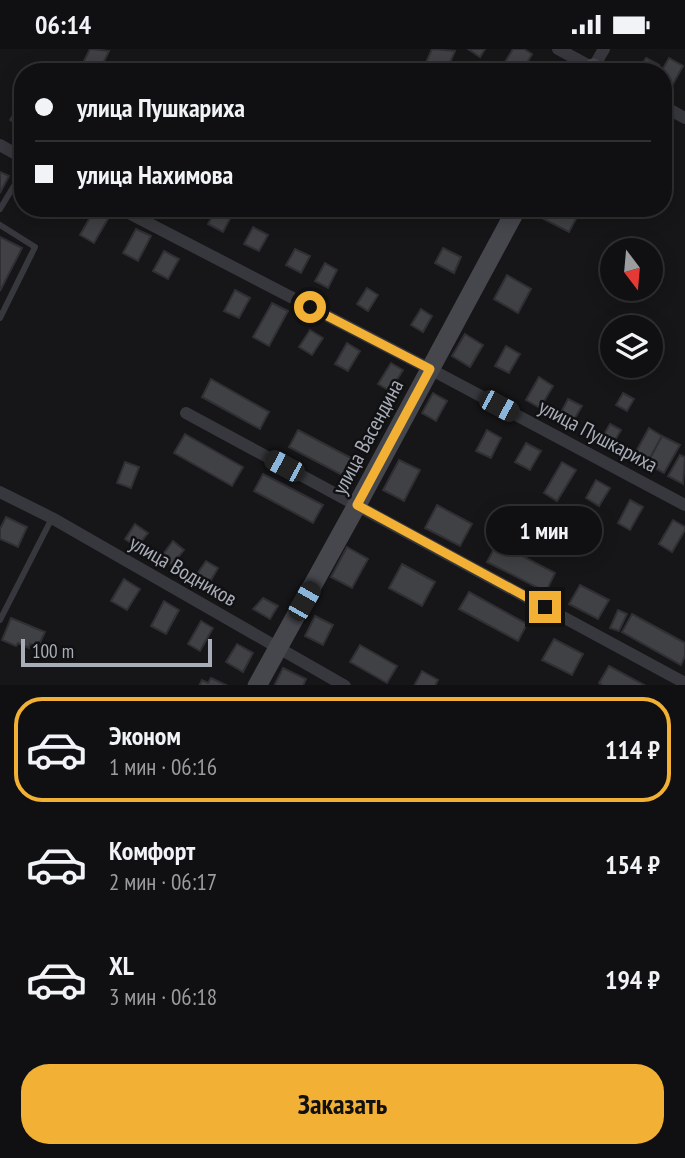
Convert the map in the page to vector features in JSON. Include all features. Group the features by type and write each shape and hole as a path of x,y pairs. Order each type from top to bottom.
{"street":[{"path":"558,49 582,63"},
{"name":"улица Пушкариха","path":"136,217 685,505"},
{"name":"улица Васендина","path":"257,685 512,217"},
{"path":"186,413 685,683"},
{"name":"улица Водников","path":"0,492 52,518 277,649 345,685"}],"lane":[{"path":"0,209 14,186"},
{"path":"0,225 35,247 0,318"},
{"path":"0,619 52,518"}],"building":[{"path":"90,49 109,51 103,63 83,63"},
{"path":"432,49 455,51 450,63 426,63"},
{"path":"468,49 485,49 480,57"},
{"path":"513,49 524,49 532,54 527,63 505,62"},
{"path":"669,58 683,66 672,86 672,63 666,63"},
{"path":"0,172 9,176 0,193"},
{"path":"90,217 109,217 94,243 80,235"},
{"path":"212,217 231,217 223,232 208,224"},
{"path":"540,217 577,217 569,232"},
{"path":"253,227 268,235 259,251 244,244"},
{"path":"136,229 151,236 138,261 123,253"},
{"path":"0,237 22,248 0,291"},
{"path":"443,248 461,257 454,273 435,263"},
{"path":"295,249 310,256 301,273 286,265"},
{"path":"164,251 179,259 168,279 153,271"},
{"path":"325,263 337,270 328,288 315,281"},
{"path":"507,275 531,289 518,313 494,299"},
{"path":"367,288 378,295 368,311 357,304"},
{"path":"235,290 250,298 239,318 224,311"},
{"path":"272,303 288,311 269,346 253,337"},
{"path":"421,309 432,316 423,332 411,325"},
{"path":"310,330 323,338 312,355 299,347"},
{"path":"465,334 483,345 470,367 452,356"},
{"path":"347,343 360,351 348,371 335,364"},
{"path":"506,346 520,354 509,373 495,366"},
{"path":"391,363 403,370 390,391 378,384"},
{"path":"539,377 553,386 540,408 526,400"},
{"path":"211,379 269,412 260,429 202,397"},
{"path":"433,393 447,401 436,421 422,413"},
{"path":"623,393 634,399 627,411 616,405"},
{"path":"568,399 582,406 571,425 558,418"},
{"path":"610,424 621,430 611,447 600,441"},
{"path":"649,428 662,436 647,464 633,457"},
{"path":"298,430 351,458 342,475 289,447"},
{"path":"487,430 501,438 491,458 476,451"},
{"path":"185,434 243,467 232,486 174,453"},
{"path":"662,436 680,445 664,473 647,464"},
{"path":"526,443 541,451 530,470 515,462"},
{"path":"680,455 685,457 683,484 668,476"},
{"path":"399,460 420,470 404,501 383,490"},
{"path":"125,462 139,467 131,488 117,483"},
{"path":"562,462 576,470 557,501 544,493"},
{"path":"263,474 323,505 313,523 254,491"},
{"path":"596,480 610,488 599,506 586,498"},
{"path":"630,500 643,507 630,530 618,523"},
{"path":"437,505 472,524 460,546 425,528"},
{"path":"6,517 27,527 18,547 0,539 0,529"},
{"path":"673,520 685,527 685,530 672,552 659,544"},
{"path":"135,524 148,533 137,547 125,539"},
{"path":"173,541 184,550 172,565 161,557"},
{"path":"497,543 555,573 546,592 487,562"},
{"path":"347,547 368,559 352,588 331,577"},
{"path":"206,561 218,568 208,585 195,577"},
{"path":"402,564 435,582 422,606 389,588"},
{"path":"124,579 140,589 127,610 111,601"},
{"path":"580,585 609,600 598,619 569,604"},
{"path":"469,592 527,624 518,641 459,609"},
{"path":"263,598 278,606 270,619 253,609"},
{"path":"164,601 179,610 166,634 151,626"},
{"path":"618,610 627,614 619,631 610,628"},
{"path":"632,614 685,643 685,656 681,665 622,632"},
{"path":"315,616 333,625 323,645 305,636"},
{"path":"11,618 45,632 38,647 30,644 29,648 18,643 16,646 2,640"},
{"path":"201,621 213,628 200,651 188,644"},
{"path":"554,639 583,654 572,675 542,660"},
{"path":"237,644 253,653 243,672 226,662"},
{"path":"360,645 397,666 387,683 350,662"},
{"path":"609,666 644,685 602,685 599,683"},
{"path":"283,668 306,679 303,685 274,685"},
{"path":"422,671 438,680 436,685 415,685"},
{"path":"211,678 226,685 200,685 202,680 208,683"}],"route":[{"path":"310,307 430,369 357,505 545,607"}]}
